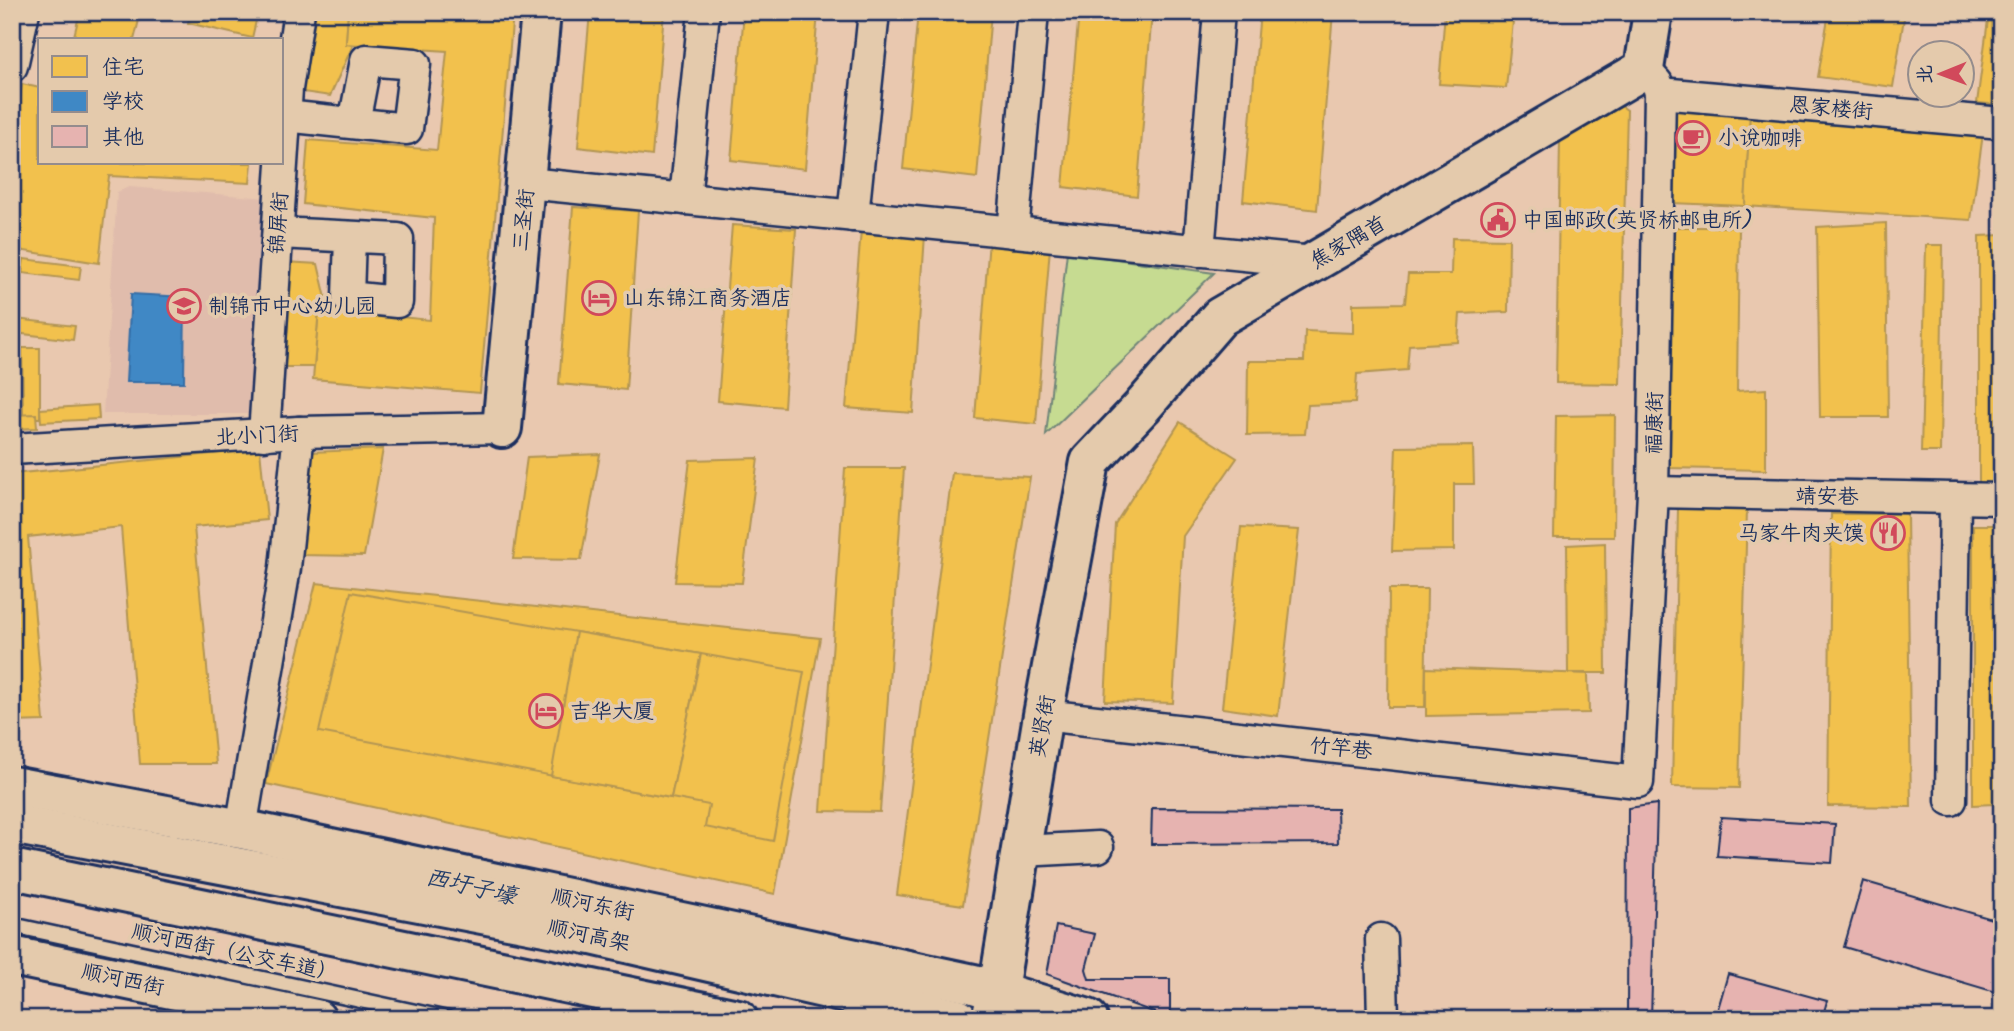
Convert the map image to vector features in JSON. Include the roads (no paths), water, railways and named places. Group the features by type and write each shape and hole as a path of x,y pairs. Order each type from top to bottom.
{"main road":[{"name":"三圣街","path":"502,428 541,12"},
{"path":"1652,81 1653,12"},
{"name":"焦家隅首","path":"1090,462 1220,317 1313,262 1652,81"},
{"name":"英贤街","path":"978,1002 1021,851 1090,462"},
{"name":"顺河东街","path":"12,786 241,828 978,1002 1088,1019"},
{"name":"顺河高架","path":"12,824 593,935 978,1002"},
{"path":"12,869 738,1019"},
{"name":"顺河西街","path":"12,956 316,1019"}],"street":[{"path":"12,66 24,12"},
{"name":"锦屏街","path":"284,133 287,89 299,12"},
{"path":"685,199 704,12"},
{"path":"853,216 874,12"},
{"path":"1013,232 1033,12"},
{"path":"1199,251 1219,12"},
{"name":"恩家楼街","path":"1652,81 2002,123"},
{"name":"福康街","path":"1638,782 1653,492 1652,81"},
{"path":"285,116 354,124"},
{"name":"锦屏街","path":"264,435 282,164"},
{"path":"527,183 1313,262"},
{"path":"278,233 350,237"},
{"name":"北小门街","path":"12,449 299,432 502,428"},
{"path":"241,828 285,568 299,432"},
{"name":"靖安巷","path":"1653,492 2002,499"},
{"path":"1951,800 1955,498"},
{"name":"竹竿巷","path":"1043,715 1638,782"},
{"path":"1021,851 1098,847"},
{"path":"1381,939 1383,1019"}],"lane":[{"name":"顺河西街（公交车道）","path":"12,925 448,1019"}],"place":[{"name":"小说咖啡","path":"1693,138"},
{"name":"中国邮政(英贤桥邮电所)","path":"1498,220"},
{"name":"山东锦江商务酒店","path":"599,298"},
{"name":"制锦市中心幼儿园","path":"184,306"},
{"name":"马家牛肉夹馍","path":"1888,533"},
{"name":"吉华大厦","path":"546,711"}],"water label":[{"name":"西圩子壕","path":"471,886"}]}
